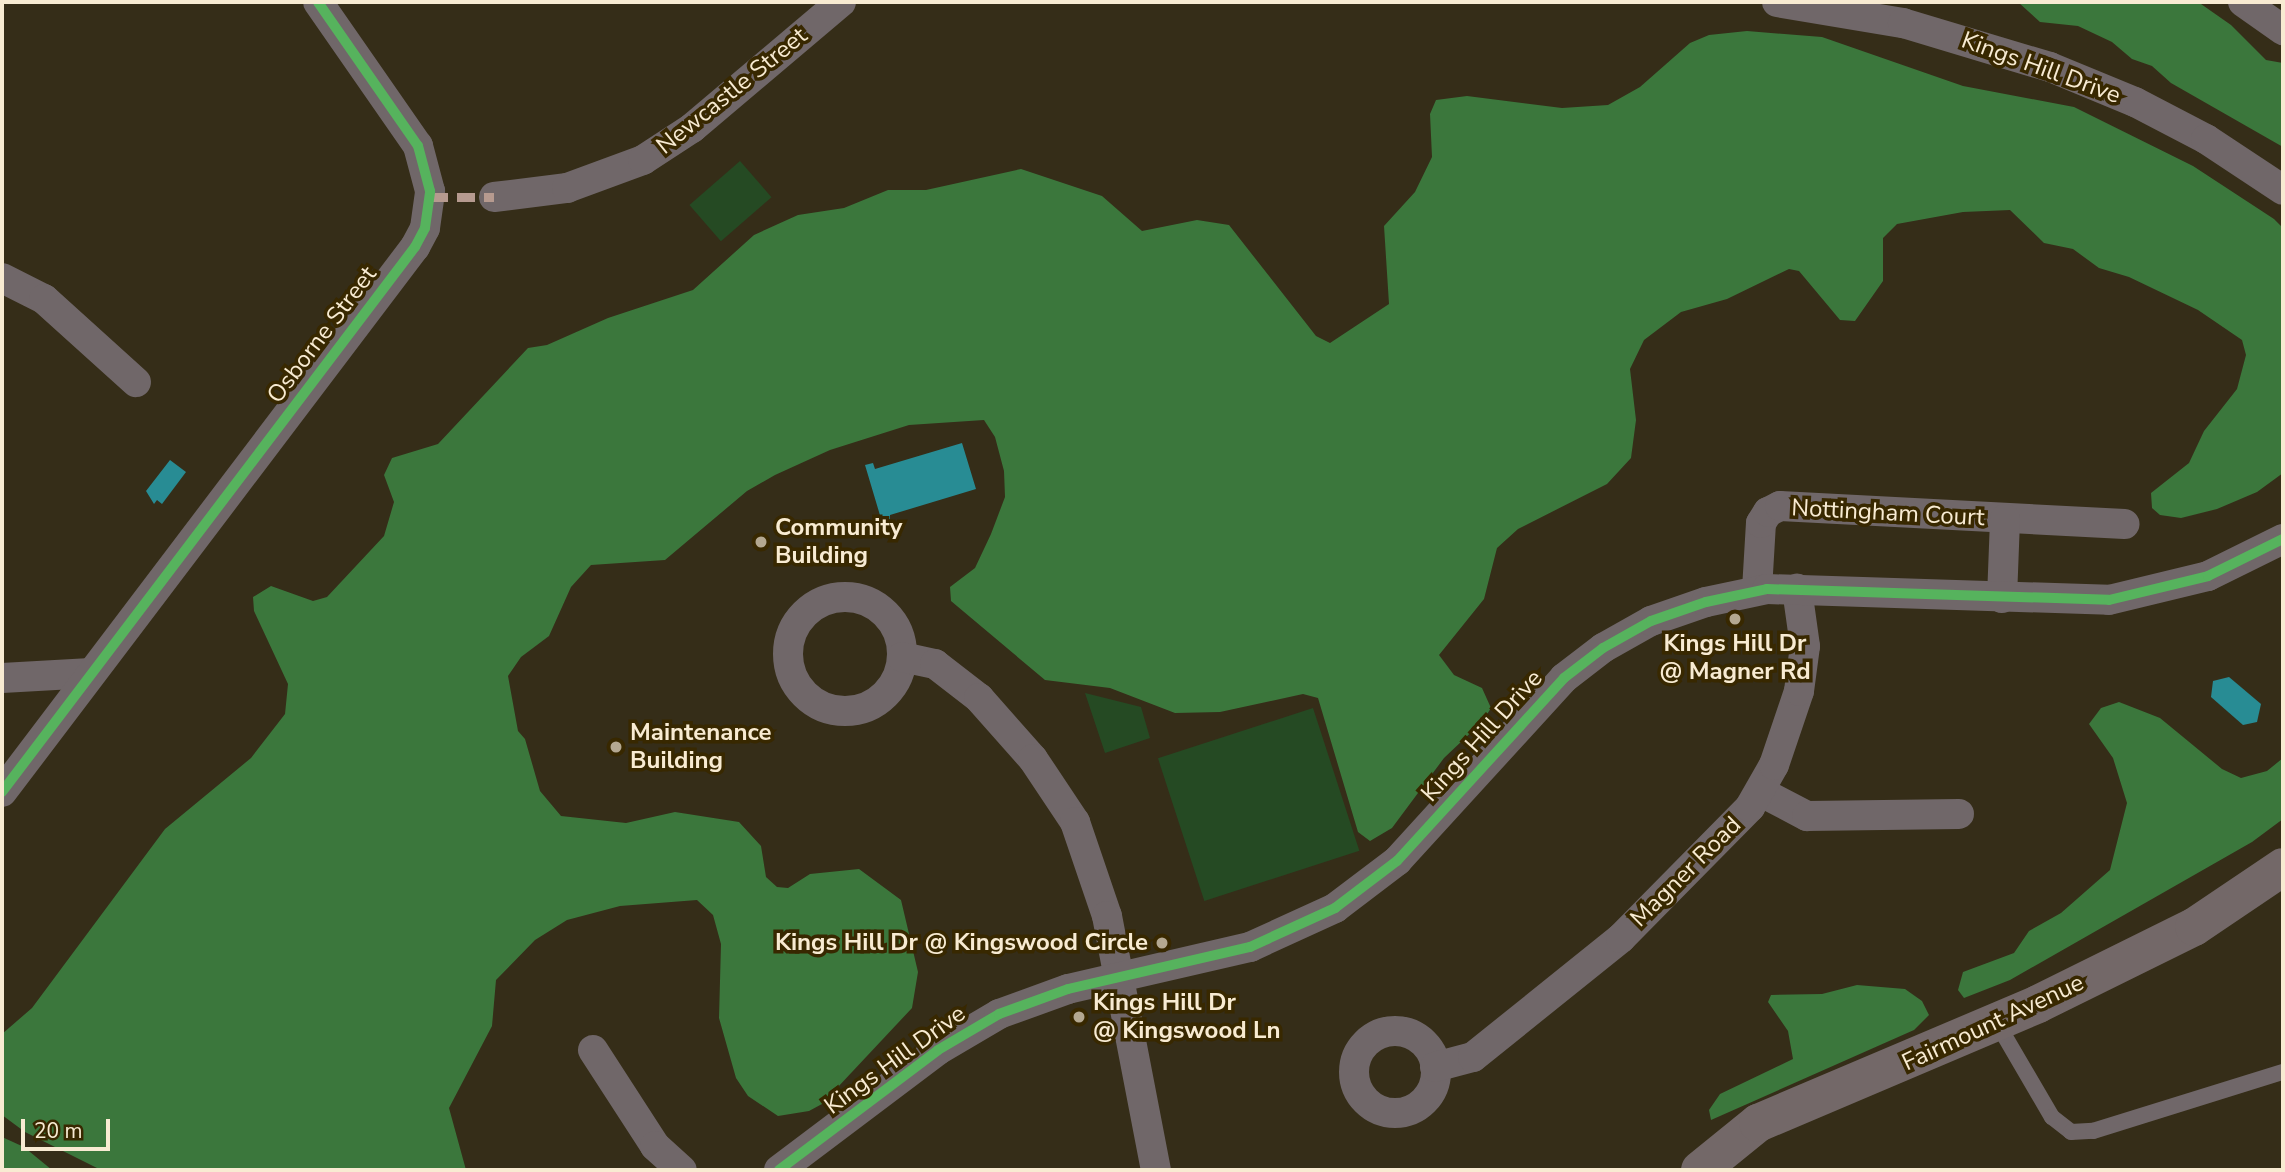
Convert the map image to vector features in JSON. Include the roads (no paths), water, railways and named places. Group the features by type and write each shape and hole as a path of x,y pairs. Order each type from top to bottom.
{"street":[{"name":"Osborne Street","path":"2,792 415,247 425,228 430,191 418,146 318,2"},
{"name":"Newcastle Street","path":"494,197 567,188 643,160 692,128 841,2"},
{"name":"Kings Hill Drive","path":"1777,2 1903,23 2050,68 2135,102 2206,139 2283,190"},
{"path":"2243,2 2283,30"},
{"path":"2,278 44,299 136,382"},
{"name":"Nottingham Court","path":"1757,590 1762,523 1773,509 2125,524"},
{"name":"Nottingham Court","path":"2002,598 2006,519"},
{"name":"Kings Hill Drive","path":"779,1170 968,1030 1047,995 1250,947 1335,908 1397,861 1552,689 1590,657 1660,617 1757,590 1797,589 2088,602 2159,591 2228,568 2283,539"},
{"name":"Magner Road","path":"1436,1067 1473,1057 1621,938 1705,858 1761,792 1788,731 1803,670 1804,635 1797,589"},
{"path":"902,657 928,661 951,674 1001,720 1048,779 1092,862 1120,976 1156,1170"},
{"path":"2,678 91,673"},
{"path":"1761,792 1807,816 1959,814"},
{"name":"Fairmount Avenue","path":"1700,1170 1758,1123 1997,1023 2194,928 2283,867"},
{"path":"593,1050 655,1146 682,1170"}],"lane":[{"path":"1997,1023 2052,1117 2066,1130 2093,1131 2283,1072"}],"water":[{"path":"962,443 976,489 890,515 890,519 882,522 865,465 873,463 875,469"},
{"path":"170,460 186,472 162,504 157,500 154,504 146,491"},
{"path":"2229,677 2261,704 2257,722 2243,725 2211,697 2213,681"}],"place":[{"name":"Community Building","path":"761,542"},
{"name":"Kings Hill Dr @ Magner Rd","path":"1735,619"},
{"name":"Maintenance Building","path":"616,747"},
{"name":"Kings Hill Dr @ Kingswood Circle","path":"1162,943"},
{"name":"Kings Hill Dr @ Kingswood Ln","path":"1079,1017"}]}
